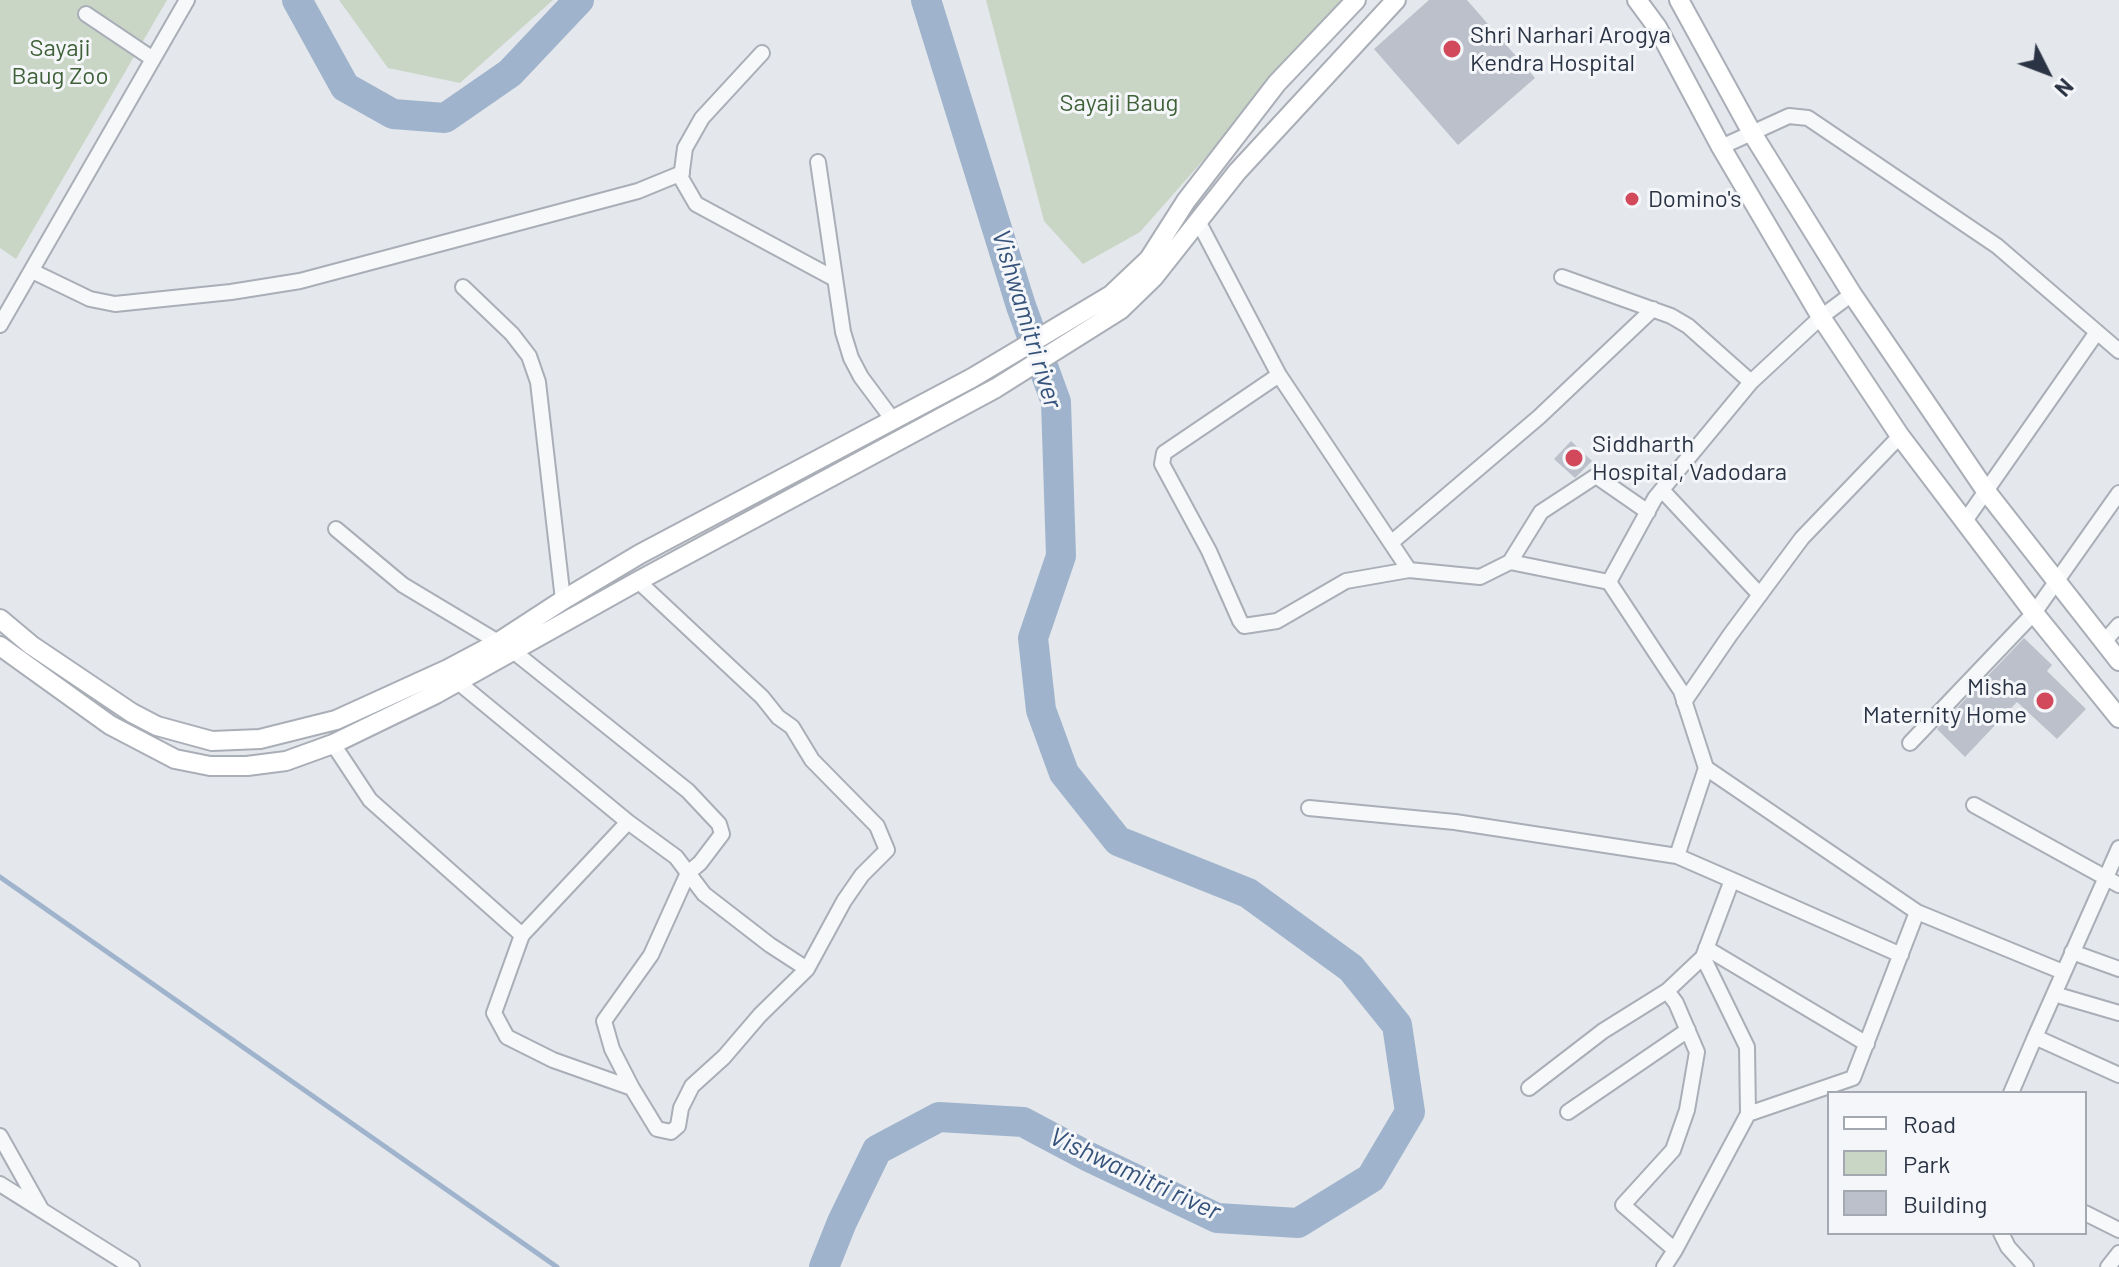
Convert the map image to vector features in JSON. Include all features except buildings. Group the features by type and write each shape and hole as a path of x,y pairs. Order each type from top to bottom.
{"street":[{"path":"0,325 187,0"},
{"path":"0,646 110,725 175,759 210,766 247,766 286,761 333,744 458,682 563,600 640,554 1115,302 1149,259 1186,201 1277,83 1356,0"},
{"path":"0,619 31,645 132,713 157,726 212,741 272,737 336,720 448,669 505,647 638,581 996,388 1154,277 1237,172 1396,0"},
{"path":"1637,0 1657,27 1721,147 1821,317 1900,436 2034,613 2119,718"},
{"path":"1679,0 1752,133 1852,294 1986,491 2119,661"},
{"path":"86,14 153,59"},
{"path":"762,53 702,118 685,148 681,178 696,204 835,279"},
{"path":"1721,147 1789,116 1808,118 1997,246 2119,351"},
{"path":"818,162 843,332 861,377 893,420"},
{"path":"32,271 90,299 115,304 231,292 300,281 638,191 682,173"},
{"path":"1198,221 1279,375 1409,570"},
{"path":"1562,277 1653,309 1688,326 1751,382"},
{"path":"463,287 512,334 529,356 538,382 563,600"},
{"path":"1609,582 1662,490 1751,382 1821,317 1852,294"},
{"path":"1392,542 1539,417 1653,309"},
{"path":"1965,521 2097,332"},
{"path":"1279,375 1164,453 1162,464 1220,573 1244,626 1277,621 1346,581 1409,570 1480,577 1510,562 1541,512 1596,476 1648,512"},
{"path":"1684,702 1802,538 1900,436"},
{"path":"1662,490 1760,595"},
{"path":"1910,743 2034,613 2119,493"},
{"path":"336,529 403,585 505,647 688,791 719,824 722,834 700,863 688,873 651,955 604,1021 612,1049 632,1088 657,1129 671,1132 678,1126 681,1108 692,1086 724,1057 760,1015 807,969 844,901 862,875 887,850 877,826 812,760 792,727 638,581"},
{"path":"1510,562 1609,582 1681,691 1706,768 1677,856"},
{"path":"2104,642 2119,625"},
{"path":"458,682 628,822 676,857 704,894 807,969"},
{"path":"333,744 370,800 522,935"},
{"path":"1706,768 1917,912 2063,972"},
{"path":"1974,805 2113,882"},
{"path":"1309,808 1455,822 1677,856 1901,955"},
{"path":"628,822 522,935 494,1013 507,1037 553,1060 632,1088"},
{"path":"2012,1091 2072,952 2113,882 2119,848"},
{"path":"1529,1088 1603,1031 1667,991 1705,952 1732,880"},
{"path":"1835,1090 1853,1078 1917,912"},
{"path":"1705,952 1867,1044"},
{"path":"1664,1267 1748,1114 1747,1047 1705,952"},
{"path":"2072,952 2119,969"},
{"path":"1667,991 1676,1003 1697,1052 1687,1110 1673,1150 1623,1205 1675,1250"},
{"path":"2054,994 2119,1013"},
{"path":"1568,1112 1688,1030"},
{"path":"2035,1037 2119,1075"},
{"path":"1748,1114 1827,1092"},
{"path":"0,1136 43,1212"},
{"path":"0,1184 132,1267"},
{"path":"2087,1214 2119,1230"},
{"path":"2002,1235 2026,1267"},
{"path":"2108,1267 2119,1253"}],"green space":[{"name":"Sayaji Baug Zoo","path":"0,0 167,0 16,259 0,248"},
{"path":"339,0 553,0 460,83 388,68"},
{"name":"Sayaji Baug","path":"986,0 1344,0 1140,232 1083,264 1044,221"}],"waterway":[{"name":"Vishwamitri river","path":"297,0 345,87 393,114 445,118 510,73 579,0"},
{"name":"Vishwamitri river","path":"824,1267 877,1150 939,1117 1023,1122 1217,1218 1298,1223 1371,1178 1410,1112 1397,1025 1351,968 1248,893 1118,841 1064,773 1041,710 1033,638 1061,556 1056,402 1021,306 926,0"},
{"path":"0,877 557,1267"}],"place":[{"name":"Shri Narhari Arogya Kendra Hospital","path":"1452,49"},
{"name":"Domino's","path":"1632,199"},
{"name":"Siddharth Hospital, Vadodara","path":"1574,458"},
{"name":"Misha Maternity Home","path":"2045,701"}]}
